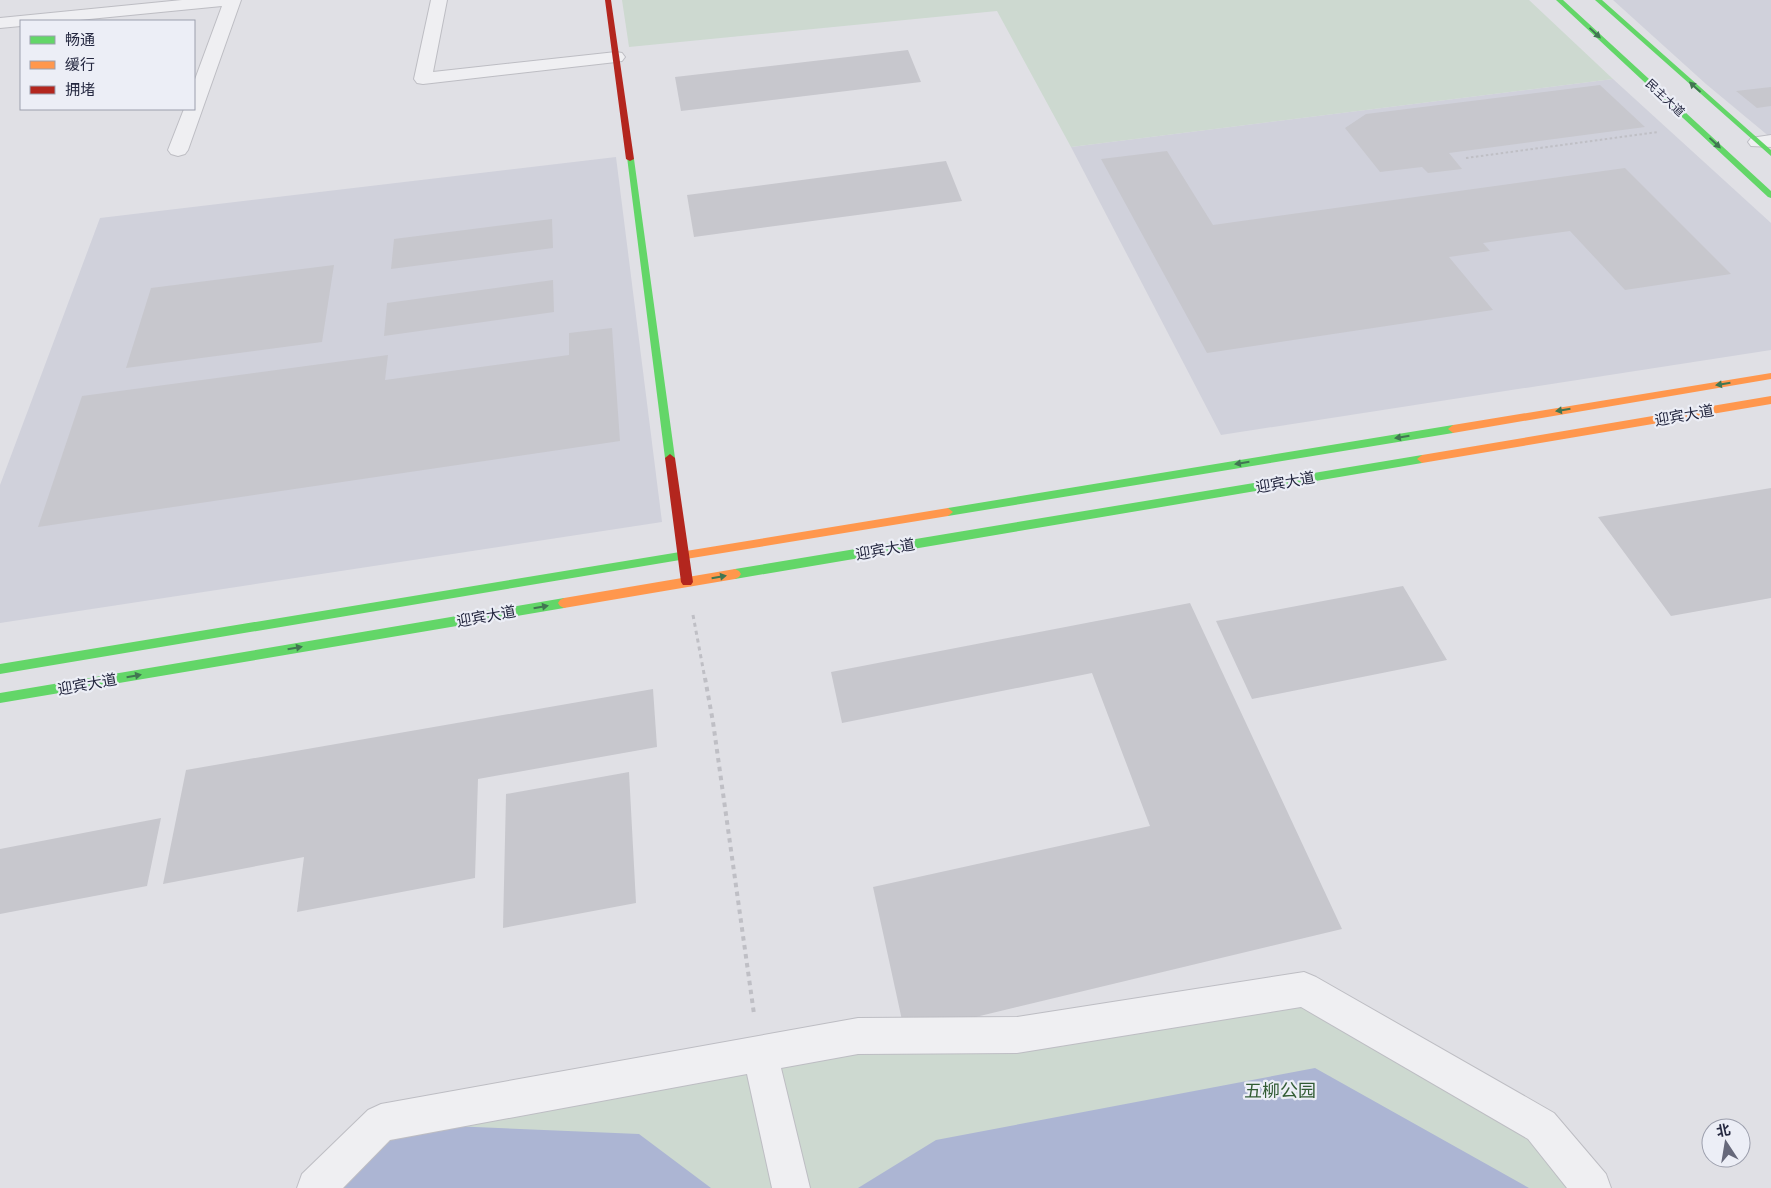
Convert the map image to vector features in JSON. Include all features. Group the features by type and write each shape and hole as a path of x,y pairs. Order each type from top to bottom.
{"main road":[{"path":"608,0 687,582"},
{"name":"民主大道","path":"1559,0 1771,196"},
{"name":"民主大道","path":"1598,0 1767,146"},
{"name":"迎宾大道","path":"0,669 1771,376"},
{"name":"迎宾大道","path":"0,698 1771,400"}],"street":[{"path":"21,20 233,0 195,103"},
{"path":"439,0 423,79 616,57"},
{"path":"0,22 20,20"},
{"path":"178,150 192,110"},
{"path":"316,1188 381,1123 858,1036 1017,1035 1304,990 1541,1126 1592,1188"},
{"path":"760,1054 791,1188"}],"path":[{"path":"1466,158 1666,131"},
{"path":"687,582 713,722 760,1054"}],"shaded area":[{"path":"1613,0 1771,0 1771,138 1706,84"},
{"path":"1613,79 1771,223 1771,350 1221,435 1071,147"},
{"path":"616,157 662,522 0,623 0,485 100,218"}],"green space":[{"path":"622,0 1529,0 1613,79 1071,147 997,11 629,47"},
{"name":"五柳公园","path":"1304,989 1541,1126 1592,1188 316,1188 381,1123"}],"water":[{"path":"1315,1068 1529,1188 858,1188 936,1140"},
{"path":"381,1123 639,1134 711,1188 316,1188"}],"building":[{"path":"908,50 921,82 681,111 675,77"},
{"path":"1600,85 1645,127 1449,153 1462,169 1428,173 1422,167 1380,172 1345,128 1366,114"},
{"path":"1771,87 1771,106 1757,108 1736,91"},
{"path":"1167,151 1213,225 1625,168 1731,274 1625,290 1570,231 1483,243 1490,251 1449,257 1493,310 1207,353 1101,159"},
{"path":"946,161 962,201 694,237 687,195"},
{"path":"552,219 553,248 391,269 394,239"},
{"path":"334,265 322,342 126,368 151,288"},
{"path":"553,280 554,312 384,336 387,303"},
{"path":"612,328 620,441 38,527 82,396 388,355 385,380 569,355 569,333"},
{"path":"1771,488 1771,598 1671,616 1598,517"},
{"path":"1403,586 1447,660 1252,699 1216,621"},
{"path":"1190,603 1342,929 905,1034 873,887 1150,826 1092,673 842,723 831,672"},
{"path":"653,689 657,747 478,779 475,878 297,912 304,857 163,884 186,770"},
{"path":"629,772 636,903 503,928 506,794"},
{"path":"161,818 147,886 0,914 0,849"}],"traffic: fast":[{"path":"1559,0 1771,195"},
{"path":"1598,0 1771,154"},
{"path":"630,159 670,458"},
{"path":"948,512 1453,429"},
{"path":"735,574 1422,459"},
{"path":"0,669 686,555"},
{"path":"0,698 564,603"}],"traffic: slow":[{"path":"1453,429 1771,376"},
{"path":"1422,459 1771,400"},
{"path":"686,555 948,512"},
{"path":"564,603 735,574"}],"traffic: jam":[{"path":"608,0 630,159"},
{"path":"670,458 687,582"}]}
